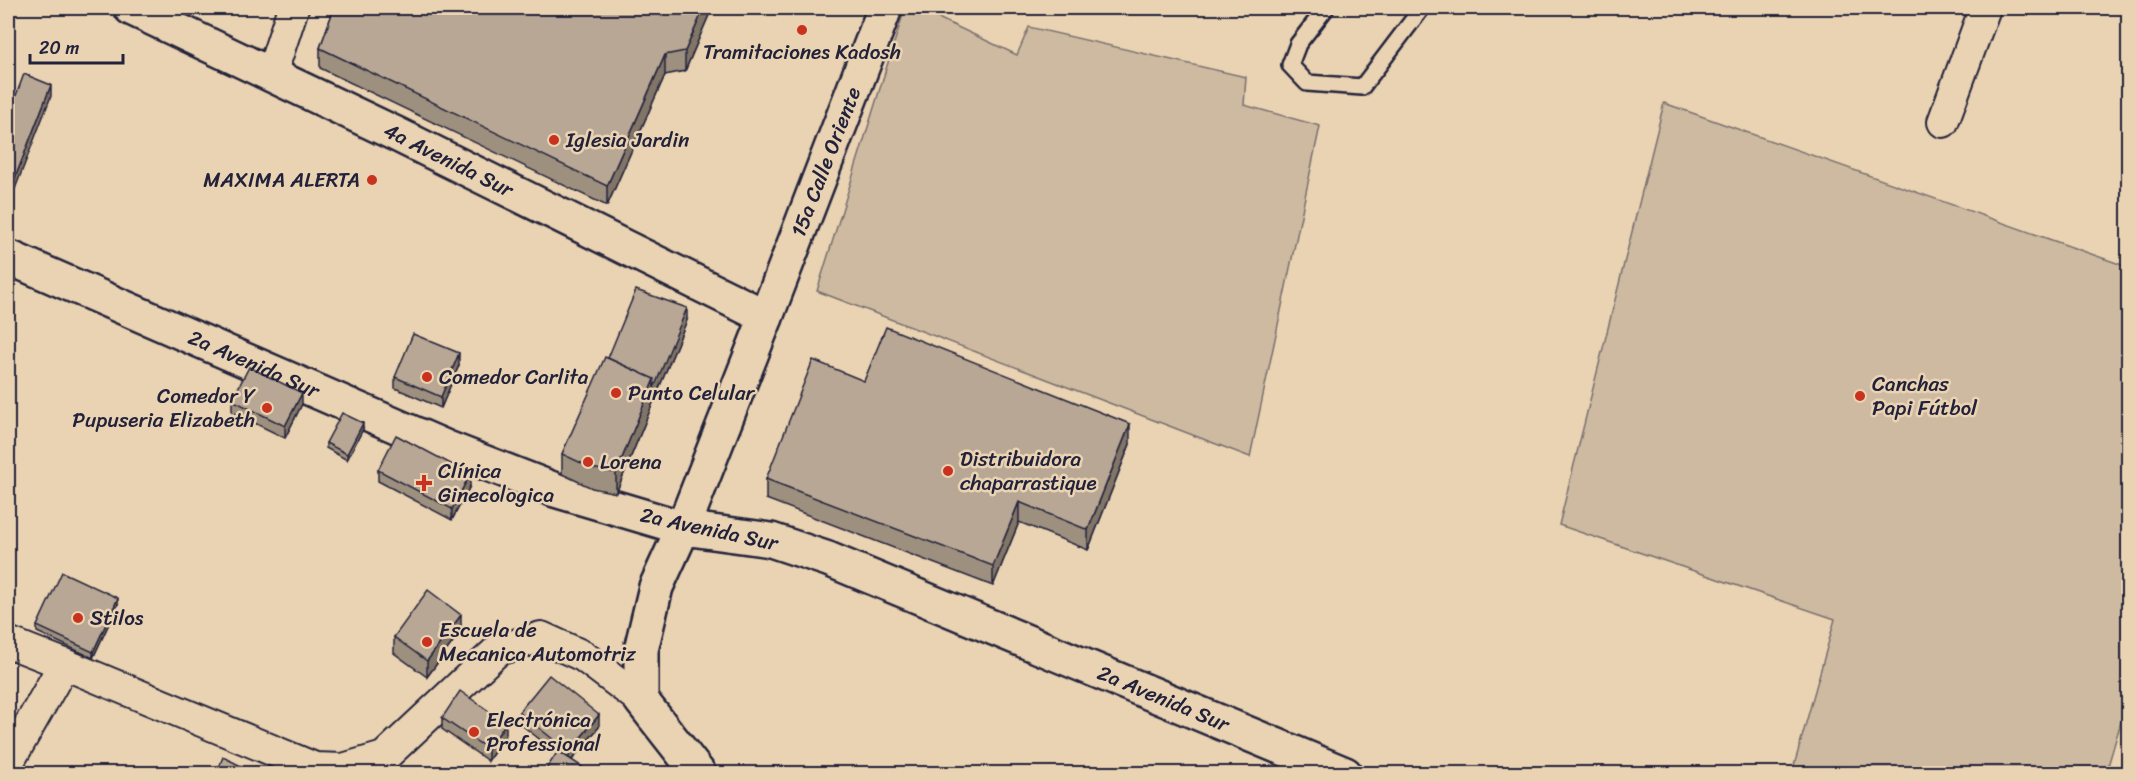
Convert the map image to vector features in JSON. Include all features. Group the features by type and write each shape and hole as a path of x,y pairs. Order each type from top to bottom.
{"main road":[{"name":"4a Avenida Sur","path":"131,8 417,144 766,317"},
{"name":"15a Calle Oriente","path":"641,700 641,650 657,588 766,317 885,8"},
{"name":"2a Avenida Sur","path":"8,257 447,448 555,490 683,528 771,540 828,559 1345,774"},
{"path":"641,700 699,774"}],"street":[{"path":"271,75 293,8"},
{"path":"1943,122 1985,8"},
{"path":"8,642 313,771 343,769 384,757 498,650 541,637 583,656 641,700"},
{"path":"8,763 64,664"}],"lane":[{"path":"1326,8 1298,44 1290,65 1307,83 1362,87 1422,8"}],"shaded area":[{"path":"905,8 917,8 1017,55 1029,27 1246,77 1244,105 1320,126 1250,457 817,291"},
{"name":"Canchas Papi Fútbol","path":"1664,103 2128,267 2128,698 2106,773 1792,773 1835,619 1559,525"}],"building":[{"name":"Iglesia Jardin","path":"334,8 704,8 685,51 665,55 607,186 320,48"},
{"path":"24,74 51,85 8,196 8,117"},
{"path":"636,290 687,308 654,388 654,379 608,358"},
{"name":"Distribuidora chaparrastique","path":"886,327 1130,424 1088,530 1019,502 993,566 766,479 813,360 864,381"},
{"name":"Comedor Carlita","path":"413,334 459,353 441,397 395,377"},
{"path":"605,357 654,379 616,473 592,468 562,454"},
{"name":"Comedor Y Pupuseria Elizabeth","path":"249,367 302,393 285,426 232,400"},
{"path":"342,413 363,423 347,454 326,443"},
{"name":"Clínica Ginecologica","path":"396,435 470,474 452,509 378,470"},
{"name":"Stilos","path":"62,572 118,598 93,652 37,626"},
{"path":"428,590 461,615 427,661 394,637"},
{"path":"549,675 599,715 569,752 519,712"},
{"name":"Electrónica Professional","path":"460,691 506,723 488,749 442,718"},
{"path":"558,751 593,774 543,774"},
{"path":"223,757 257,774 216,774"}],"place":[{"name":"Tramitaciones Kadosh","path":"802,30"},
{"name":"Iglesia Jardin","path":"554,140"},
{"name":"MAXIMA ALERTA","path":"372,180"},
{"name":"Comedor Carlita","path":"427,377"},
{"name":"Punto Celular","path":"616,393"},
{"name":"Canchas Papi Fútbol","path":"1860,396"},
{"name":"Comedor Y Pupuseria Elizabeth","path":"267,408"},
{"name":"Lorena","path":"588,462"},
{"name":"Distribuidora chaparrastique","path":"948,471"},
{"name":"Clínica Ginecologica","path":"424,483"},
{"name":"Stilos","path":"78,618"},
{"name":"Escuela de Mecanica Automotriz","path":"427,642"},
{"name":"Electrónica Professional","path":"474,732"}]}
